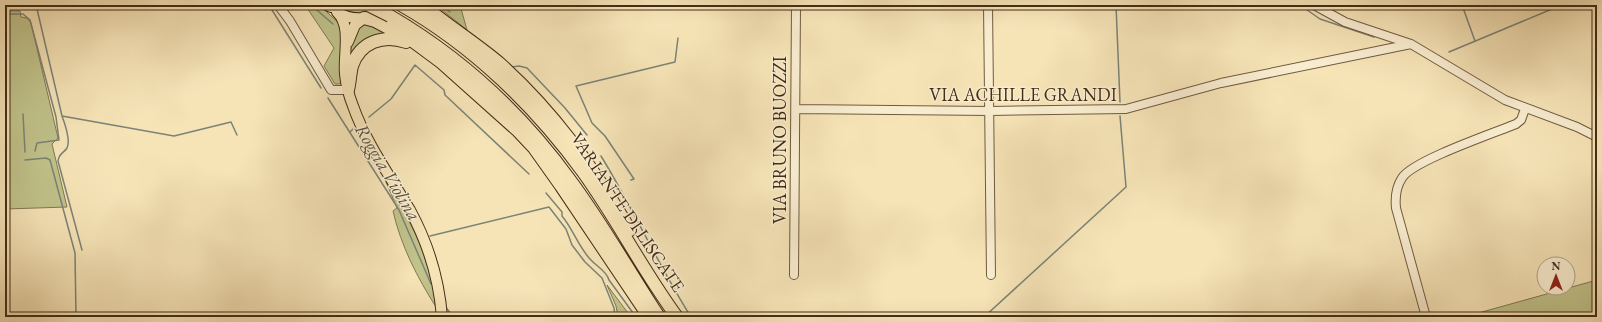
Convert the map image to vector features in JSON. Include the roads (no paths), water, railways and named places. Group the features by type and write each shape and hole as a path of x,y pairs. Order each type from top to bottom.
{"highway":[{"name":"VARIANTE DI LISCATE","path":"368,5 388,11 428,40 494,94 539,141 571,181 659,317"},
{"name":"VARIANTE DI LISCATE","path":"402,5 438,27 498,76 550,132 583,172 677,317"},
{"path":"423,5 502,66 533,96 562,128 593,168 683,317"},
{"path":"364,18 373,20 411,40 451,70 517,130 534,148 561,186 649,317"},
{"path":"348,90 351,71 357,56 367,45 382,39 396,39 407,42 451,70"}],"main road":[{"path":"332,7 348,17 364,18 388,11"},
{"path":"332,7 344,26 345,74 348,90 356,115 423,238 436,278 441,312"},
{"path":"345,53 353,28 364,18"}],"street":[{"path":"278,5 290,21 331,90 348,90"},
{"name":"VIA BRUNO BUOZZI","path":"794,274 796,5"},
{"path":"988,5 991,275"},
{"path":"1314,5 1349,24 1411,44 1486,90 1525,109 1577,127 1597,137"},
{"name":"VIA ACHILLE GRANDI","path":"796,109 990,111 1126,109 1221,83 1411,44"},
{"path":"1426,317 1396,208 1396,193 1402,177 1416,165 1516,124 1520,120 1525,109"}],"waterway":[{"path":"5,8 21,5"},
{"path":"34,5 37,9 62,116 174,136 231,122 237,135"},
{"name":"Roggia Violina","path":"274,5 272,10 321,88"},
{"path":"311,5 333,24"},
{"path":"440,5 450,12"},
{"path":"448,10 451,5"},
{"path":"1116,5 1120,102"},
{"path":"1300,5 1320,19 1374,37"},
{"path":"1462,5 1475,41"},
{"path":"1449,52 1552,9 1572,5"},
{"path":"5,14 23,14 30,20 56,117 59,140 37,143 35,151"},
{"path":"631,180 634,179 605,136 592,123 576,86 675,62 678,38"},
{"path":"369,117 391,99 415,65 444,90 445,95 529,174"},
{"path":"512,67 519,66 527,68 565,108 587,135"},
{"name":"Roggia Violina","path":"328,98 399,210 431,284"},
{"path":"23,114 25,152"},
{"path":"62,116 67,132 68,145 66,150 59,156 58,161 82,250"},
{"path":"984,317 1126,187 1120,116"},
{"name":"Roggia Violina","path":"350,132 354,128"},
{"path":"601,156 691,317"},
{"path":"25,160 46,158 50,160 75,253 76,317"},
{"path":"546,193 562,212 562,216 586,254 606,274 636,317"},
{"path":"430,236 549,207 566,229 572,245 585,262 602,278 614,308 615,317"},
{"name":"Roggia Violina","path":"445,306 453,317"}]}
